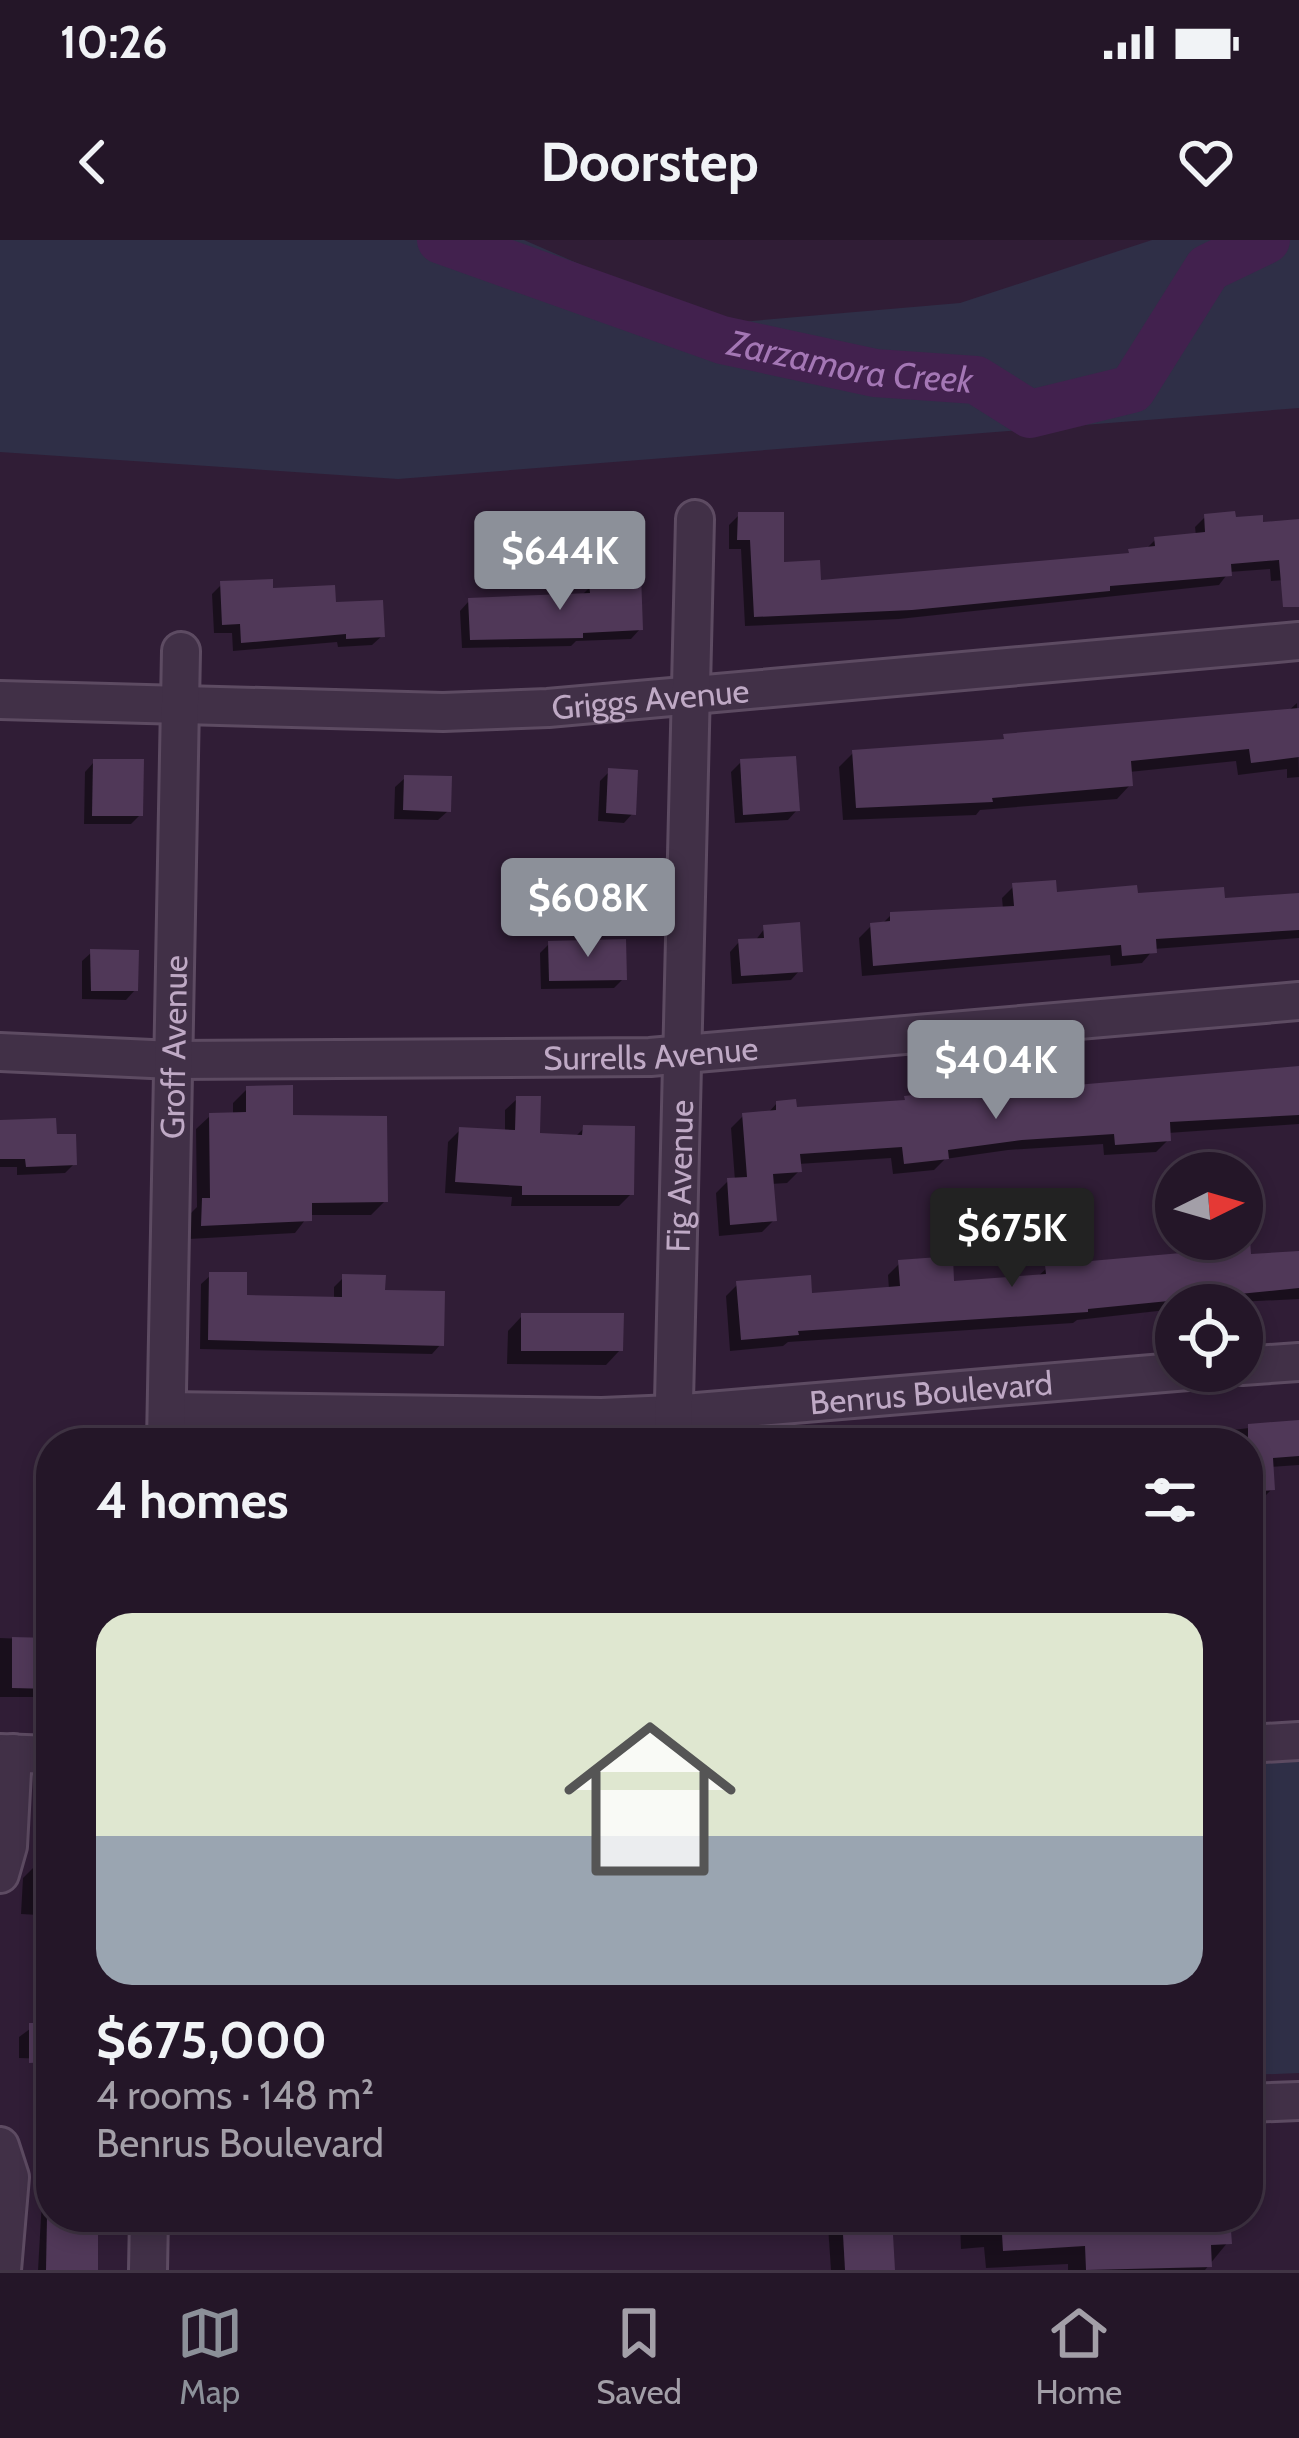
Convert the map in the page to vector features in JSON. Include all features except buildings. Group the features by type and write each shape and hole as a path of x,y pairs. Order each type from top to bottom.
{"street":[{"name":"Fig Avenue","path":"673,1428 694,519"},
{"name":"Griggs Avenue","path":"0,700 443,712 548,708 1299,641"},
{"name":"Groff Avenue","path":"167,1427 181,651"},
{"name":"Surrells Avenue","path":"0,1052 173,1060 605,1059 1299,1001"},
{"path":"1263,1365 1299,1362"},
{"name":"Benrus Boulevard","path":"682,1428 1155,1375"},
{"name":"Benrus Boulevard","path":"167,1427 602,1417 667,1428"},
{"path":"1263,1743 1299,1742"},
{"path":"0,1874 8,1846 6,1753 36,1754"},
{"path":"1263,2102 1299,2101"},
{"path":"0,2146 10,2177 2,2270"},
{"path":"148,2270 149,2232"}],"shaded area":[{"path":"0,240 524,240 717,324 960,303 1152,240 1299,240 1299,408 398,479 0,452"},
{"path":"1299,1758 1299,2073 1263,2074 1263,1760"}],"waterway":[{"name":"Zarzamora Creek","path":"441,240 722,340 875,373 976,380 1030,414 1132,389 1208,268 1266,240"}]}
